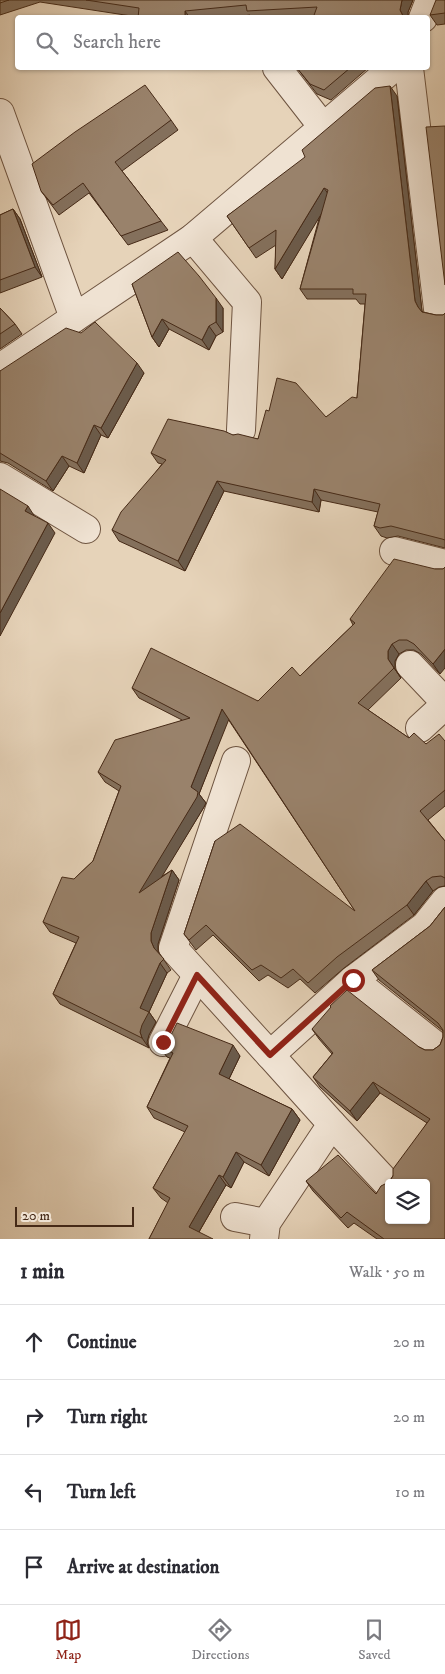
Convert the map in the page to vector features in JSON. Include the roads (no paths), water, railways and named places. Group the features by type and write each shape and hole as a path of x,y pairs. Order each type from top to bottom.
{"street":[{"path":"424,15 430,0"},
{"path":"279,70 322,127"},
{"path":"0,368 193,238 391,70"},
{"path":"409,70 438,309 445,310"},
{"path":"0,114 74,318"},
{"path":"193,238 247,302 241,430"},
{"path":"0,477 86,529"},
{"path":"394,551 445,564"},
{"path":"410,665 445,703 420,728"},
{"path":"236,761 174,948 385,1182"},
{"path":"270,1055 353,980 425,926 445,900"},
{"path":"163,1042 197,975"},
{"path":"353,980 435,1045"},
{"path":"235,1217 265,1231 332,1124"}]}
